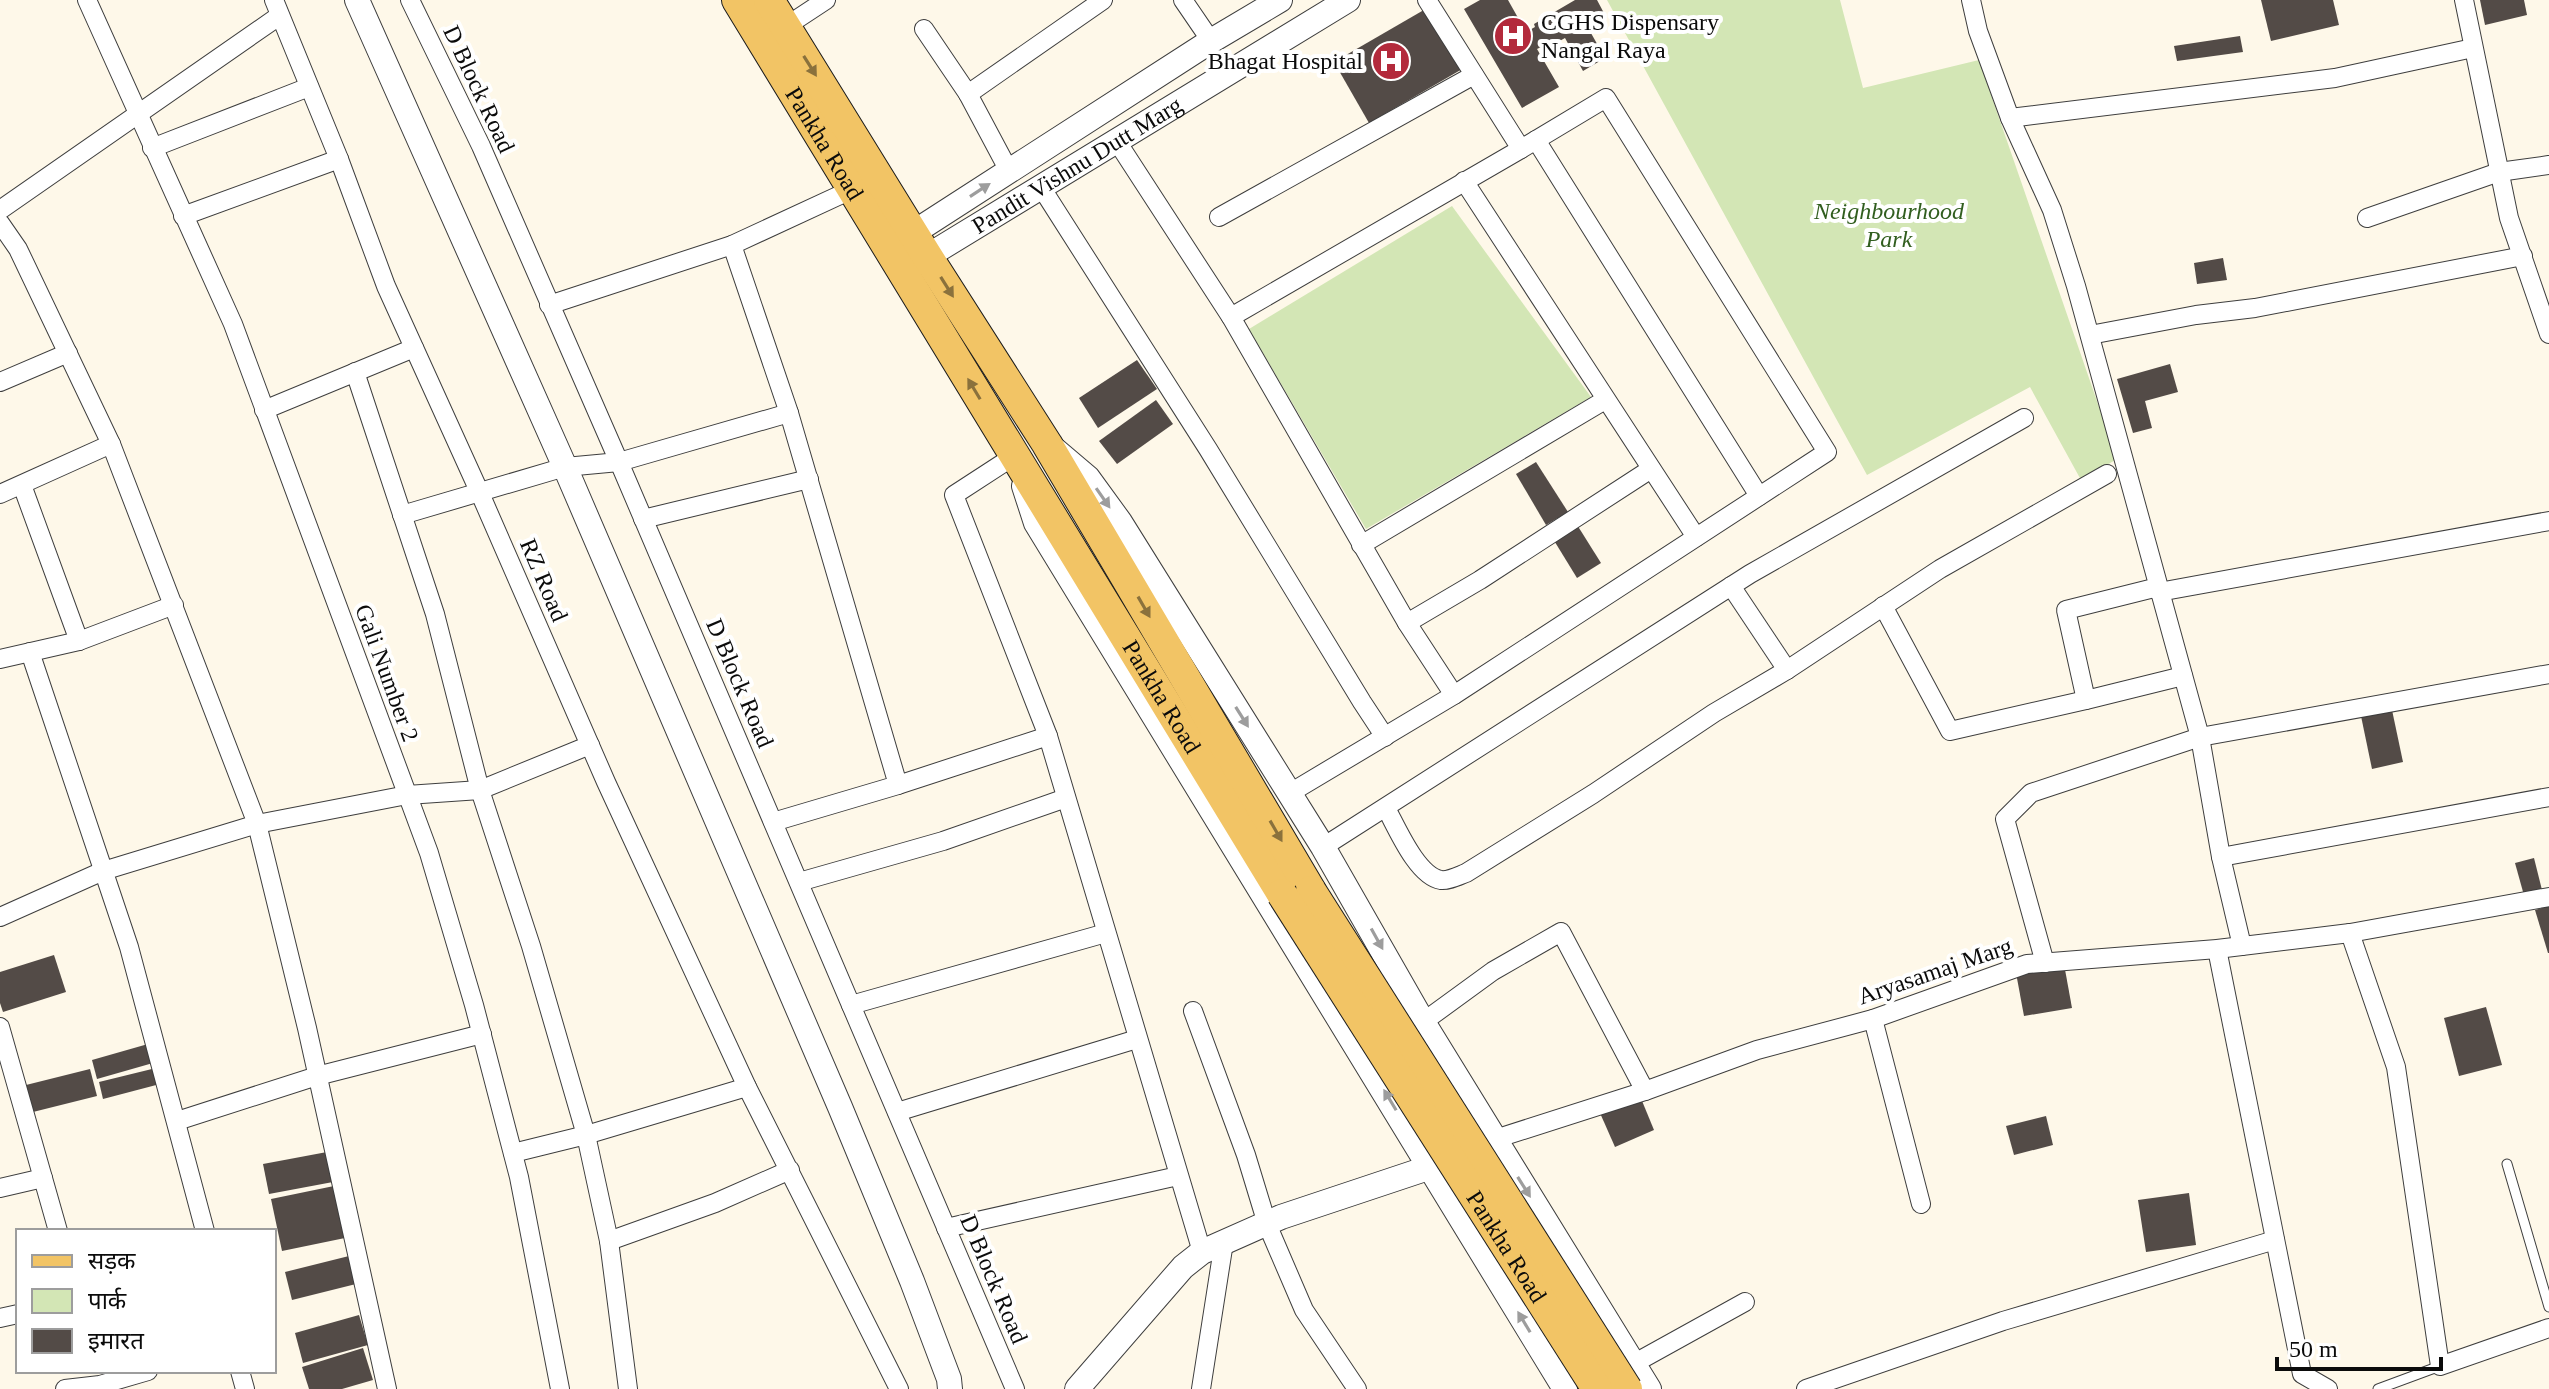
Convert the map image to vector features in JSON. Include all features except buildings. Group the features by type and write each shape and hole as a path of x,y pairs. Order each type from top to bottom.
{"main road":[{"name":"Pankha Road","path":"737,0 853,189 909,252 1047,444 1296,892 1630,1376"},
{"name":"Pankha Road","path":"769,0 909,252 1014,456 1296,892 1597,1389"}],"street":[{"name":"Gali Number 2","path":"87,0 233,324 429,853 513,1153 560,1389"},
{"path":"357,0 565,467 840,1107 912,1281 950,1389"},
{"name":"D Block Road","path":"410,0 481,146 619,462 1015,1389"},
{"path":"785,27 826,0"},
{"path":"1183,0 1211,41"},
{"name":"Pandit Vishnu Dutt Marg","path":"909,252 1009,171 1280,0"},
{"name":"Pandit Vishnu Dutt Marg","path":"909,252 955,242 1116,140 1348,0"},
{"path":"1427,0 1474,75 1528,145 1759,496"},
{"path":"1971,0 1978,31 2010,118 2052,210 2090,335 2200,737 2221,857 2242,946"},
{"path":"2464,0 2509,218 2545,308 2549,334"},
{"path":"968,94 1100,1"},
{"path":"0,210 138,116 276,8"},
{"name":"RZ Road","path":"276,8 339,159 386,286 590,745 747,1087 899,1389"},
{"path":"924,29 968,94 1009,171"},
{"path":"2010,118 2335,78 2473,48"},
{"path":"1219,217 1474,75"},
{"path":"152,148 309,87"},
{"path":"1231,317 1606,98 1827,452 1454,695 1290,793"},
{"path":"1116,140 1231,317 1407,623 1454,695"},
{"path":"183,216 339,159"},
{"path":"2367,218 2499,172 2549,165"},
{"path":"1464,181 1696,537"},
{"path":"1041,187 1208,449 1385,737"},
{"path":"549,305 732,245 853,189"},
{"path":"0,223 18,249 111,444 257,824 387,1389"},
{"path":"732,245 789,413 898,785"},
{"path":"0,257 18,249"},
{"path":"2090,335 2196,315 2255,308 2523,256"},
{"path":"264,410 414,348"},
{"path":"0,382 68,353"},
{"path":"355,372 435,614 480,790 531,946 586,1135 609,1241 628,1389"},
{"path":"1361,545 1605,400"},
{"path":"402,515 565,467 619,462 789,413"},
{"path":"1323,847 1731,586 2024,418"},
{"path":"0,494 111,444"},
{"path":"1047,444 1088,478 1120,522 1323,847 1630,1376 1649,1389"},
{"path":"1201,1389 1213,1247 1178,1176 1048,736 954,495 1014,456 1036,523 1565,1389"},
{"path":"1407,623 1480,580 1651,469"},
{"path":"1386,808 1414,858 1428,876 1443,881 1466,873 1593,794 1714,713 1787,670 1940,569 2107,474"},
{"path":"643,519 809,479"},
{"path":"22,485 79,641"},
{"path":"2086,700 2066,610 2158,590 2549,521"},
{"path":"1731,586 1787,670"},
{"path":"0,659 79,641 174,605"},
{"path":"1883,606 1950,731 2183,676"},
{"path":"30,652 129,947 204,1229"},
{"path":"2045,963 2005,819 2031,793 2200,737 2549,674"},
{"path":"773,822 1048,736"},
{"path":"0,917 103,871 257,824 407,795 480,790 590,745"},
{"path":"2221,857 2549,797"},
{"path":"799,882 943,841 1066,798"},
{"name":"Aryasamaj Marg","path":"1496,1142 1757,1050 1873,1019 2027,964 2217,949 2350,933 2549,897"},
{"path":"1423,1022 1493,971 1561,932 1645,1091"},
{"path":"851,1005 1106,933"},
{"path":"2350,933 2396,1067 2440,1366 2549,1328"},
{"path":"2217,949 2302,1374 2328,1389"},
{"path":"1193,1011 1246,1155 1267,1224 1304,1310 1357,1389"},
{"path":"1873,1019 1921,1204"},
{"path":"177,1121 317,1076 482,1034"},
{"path":"2,1039 57,1229"},
{"path":"897,1112 1137,1039"},
{"path":"513,1153 586,1135 747,1087"},
{"path":"1083,1388 1183,1267 1213,1247 1267,1224 1496,1142"},
{"path":"609,1241 715,1203 790,1170"},
{"path":"946,1228 1178,1176"},
{"path":"0,1188 43,1178"},
{"path":"1806,1389 2003,1321 2275,1240"},
{"path":"1630,1376 1745,1302"},
{"path":"65,1389 139,1373"}],"lane":[{"path":"2507,1164 2549,1307"},
{"path":"2378,1389 2440,1366"}],"green space":[{"name":"Neighbourhood Park","path":"1607,0 1840,0 1863,88 1979,60 2117,459 2081,480 2030,387 1867,475"},
{"path":"1452,206 1591,397 1366,529 1249,329"}],"place":[{"name":"CGHS Dispensary Nangal Raya","path":"1513,36"},
{"name":"Bhagat Hospital","path":"1391,61"}]}
